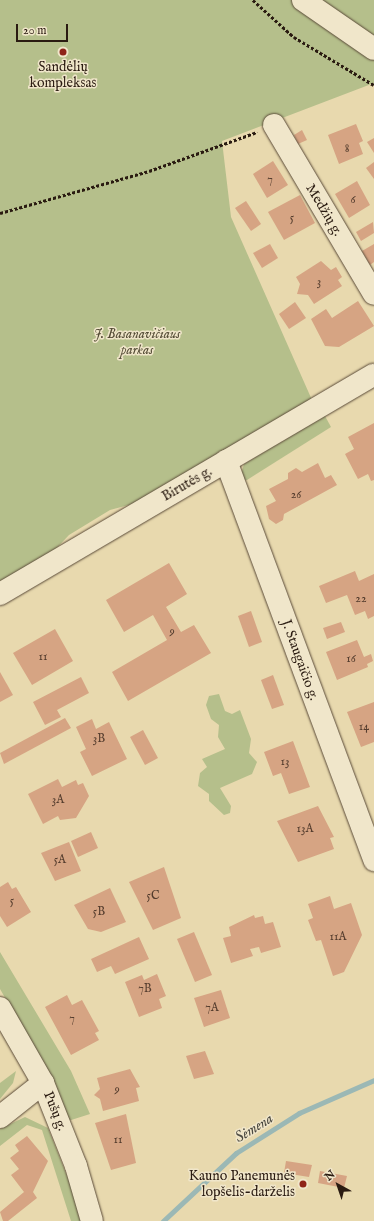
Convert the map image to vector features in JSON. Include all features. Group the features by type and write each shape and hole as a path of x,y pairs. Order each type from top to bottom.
{"street":[{"path":"302,0 374,49"},
{"name":"Medžių g.","path":"274,125 374,294"},
{"name":"Birutės g.","path":"0,594 374,375"},
{"name":"J. Staugaičio g.","path":"226,461 374,860"},
{"name":"Pušų g.","path":"0,1008 43,1083 76,1166 92,1221"},
{"path":"0,1117 43,1083"}],"path":[{"path":"253,0 294,37 374,85"},
{"path":"0,213 149,171 274,125"}],"green space":[{"name":"J. Basanavičiaus parkas","path":"0,0 374,0 374,83 222,141 231,217 312,400 136,503 110,510 69,535 49,556 0,585"},
{"path":"325,416 331,427 247,480 239,481 244,464"},
{"path":"219,694 225,711 232,714 240,710 251,739 249,753 257,762 252,774 220,788 231,806 230,813 224,815 209,801 209,794 198,786 200,773 207,767 202,759 225,749 218,737 219,725 211,719 206,705 209,696"},
{"path":"0,952 71,1071 90,1114 68,1121 36,1051 0,989"},
{"path":"16,1071 13,1083 0,1099 0,1083"},
{"path":"25,1117 48,1128 85,1221 71,1221 42,1130 27,1125 0,1146 0,1129"}],"building":[{"path":"356,124 363,141 359,143 363,154 339,164 328,135"},
{"path":"302,130 307,140 298,144 294,135"},
{"path":"374,138 374,153 367,142"},
{"path":"273,161 288,185 267,198 253,174"},
{"path":"374,162 374,179 366,168"},
{"path":"357,181 370,205 349,218 335,194"},
{"path":"300,195 315,223 284,240 268,212"},
{"path":"246,201 261,224 251,231 235,208"},
{"path":"373,222 374,233 361,241 356,232"},
{"path":"270,244 278,258 262,268 253,253"},
{"path":"374,244 374,262 370,265 362,251"},
{"path":"321,261 331,270 336,267 342,277 338,280 342,286 314,304 308,295 297,294 300,284 296,277"},
{"path":"358,301 374,326 339,347 325,346 311,319 326,309 332,318"},
{"path":"295,302 306,318 289,329 279,314"},
{"path":"374,423 374,480 371,481 368,474 358,479 345,454 354,449 348,437"},
{"path":"318,463 325,478 331,475 337,485 284,514 283,520 276,524 269,519 266,506 276,501 269,489 288,479 288,473 296,468 302,472"},
{"path":"169,563 187,594 166,607 181,632 194,625 211,653 128,701 112,672 167,640 153,615 124,632 106,600"},
{"path":"355,571 359,581 374,574 374,616 368,619 365,611 355,615 347,595 326,603 319,586"},
{"path":"251,611 262,642 249,647 238,616"},
{"path":"341,622 345,632 327,639 323,628"},
{"path":"55,629 73,661 32,685 13,653"},
{"path":"357,640 364,657 371,654 373,661 367,664 368,667 337,680 326,652"},
{"path":"0,672 13,695 0,702"},
{"path":"273,675 284,705 272,709 261,680"},
{"path":"81,677 89,693 57,710 61,717 45,725 33,702"},
{"path":"374,702 374,742 361,747 347,712"},
{"path":"65,718 71,728 4,764 0,753"},
{"path":"92,719 96,729 109,722 127,759 92,776 80,752 86,749 76,727"},
{"path":"143,730 158,758 145,765 130,737"},
{"path":"293,741 310,787 289,794 281,773 273,776 264,752"},
{"path":"58,779 62,787 76,780 78,785 83,783 89,796 76,818 60,820 58,816 43,824 28,794"},
{"path":"318,806 334,837 330,838 334,849 298,862 277,821"},
{"path":"91,832 98,848 78,857 71,841"},
{"path":"69,842 81,871 55,881 41,853"},
{"path":"164,867 181,918 153,930 129,882"},
{"path":"8,882 12,889 16,887 31,912 7,927 0,916 0,887"},
{"path":"110,888 126,922 101,932 88,929 74,905"},
{"path":"330,896 334,909 351,903 362,935 344,972 333,976 321,940 316,941 308,920 313,918 308,904"},
{"path":"254,915 255,918 263,916 265,924 273,922 281,947 261,953 259,947 250,949 253,956 231,963 223,938 231,936 229,927"},
{"path":"194,932 212,975 195,982 177,939"},
{"path":"139,937 149,959 115,974 111,966 97,972 91,959"},
{"path":"157,974 166,996 159,999 162,1008 139,1017 125,982 142,975 144,980"},
{"path":"221,990 230,1018 204,1027 194,998"},
{"path":"67,995 72,1005 82,1000 99,1031 95,1033 99,1040 71,1055 45,1007"},
{"path":"205,1051 214,1074 194,1079 186,1056"},
{"path":"130,1069 140,1087 136,1088 139,1101 103,1111 100,1099 94,1095 100,1089 97,1078"},
{"path":"126,1114 136,1163 111,1170 95,1123"},
{"path":"27,1136 48,1161 33,1192 37,1198 8,1221 3,1221 0,1212 24,1192 11,1175 19,1169 10,1158 19,1151 15,1145"},
{"path":"286,1161 312,1165 309,1177 284,1173"},
{"path":"320,1171 347,1176 344,1188 318,1183"}],"waterway":[{"name":"Sėmena","path":"163,1221 236,1153 299,1113 374,1080"}],"place":[{"name":"Sandėlių kompleksas","path":"63,52"},
{"name":"Kauno Panemunės lopšelis-darželis","path":"303,1184"}]}
